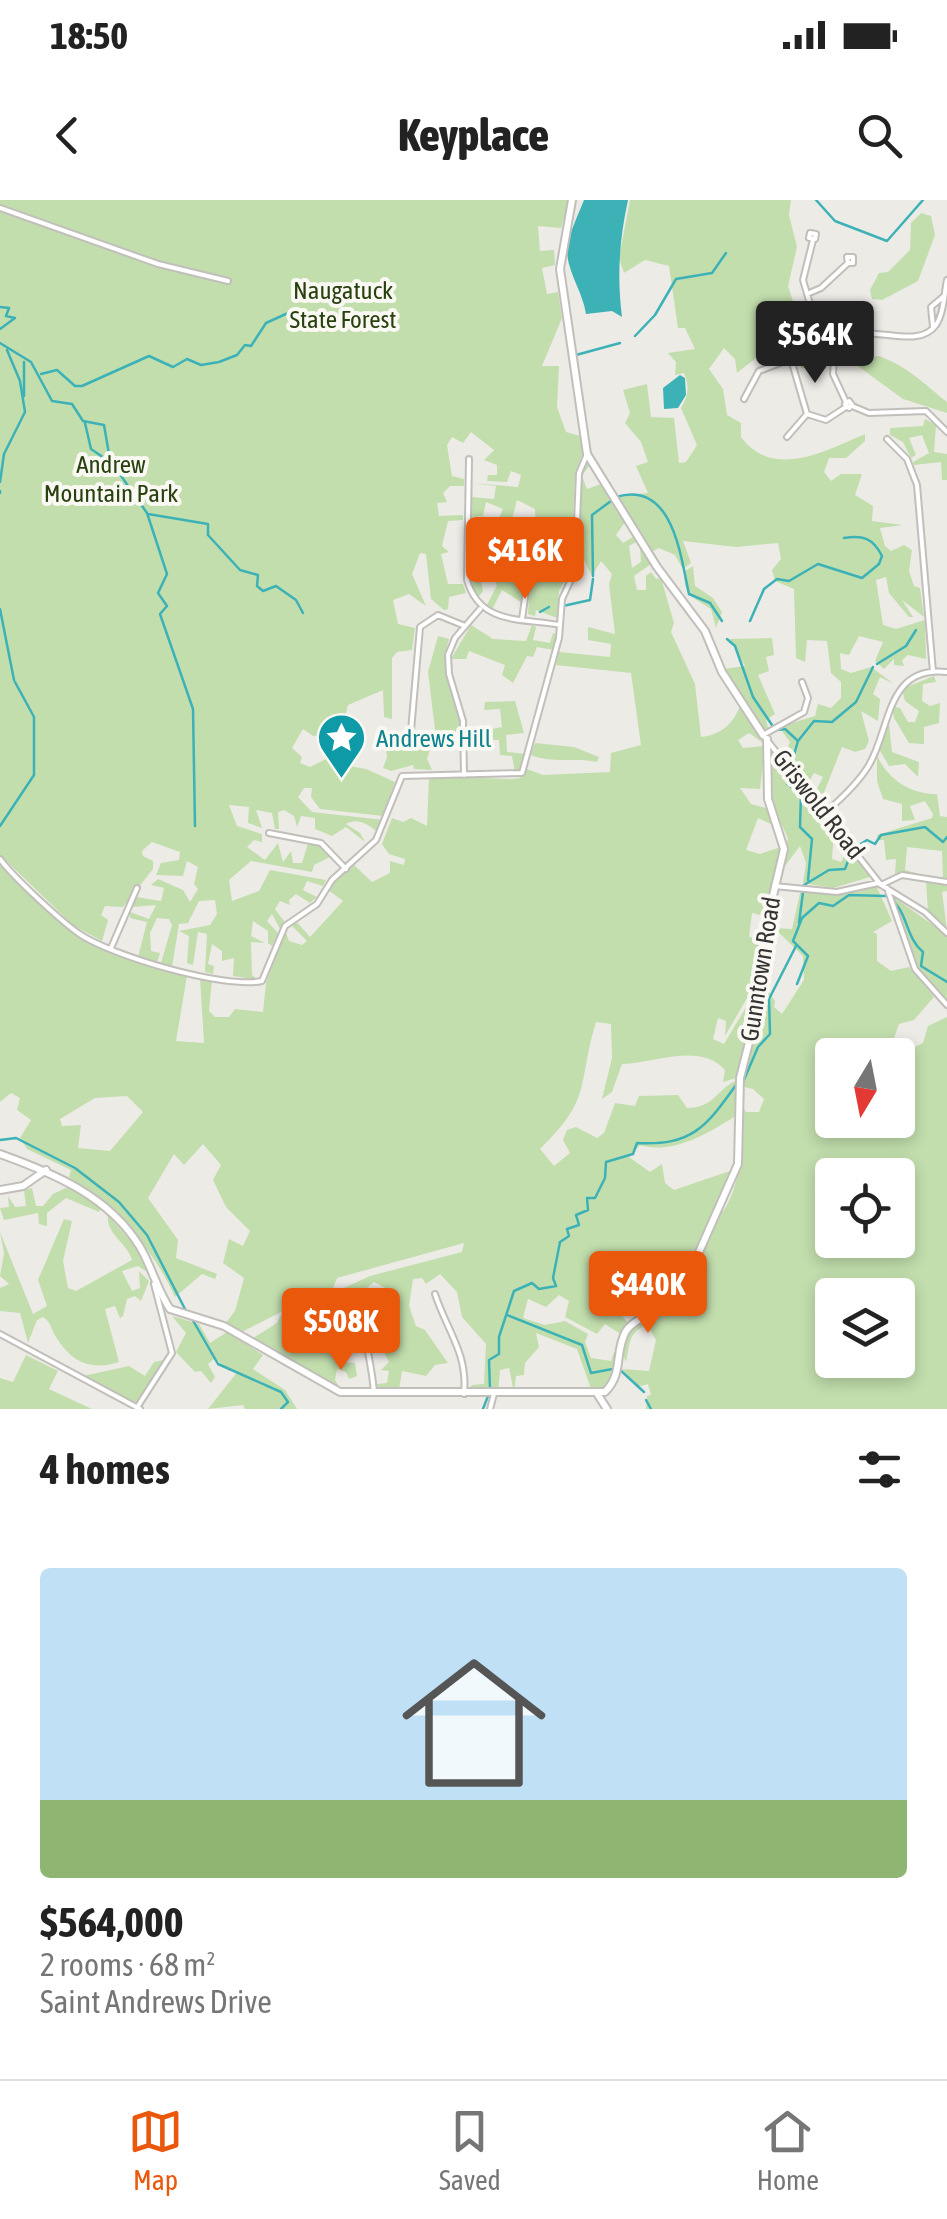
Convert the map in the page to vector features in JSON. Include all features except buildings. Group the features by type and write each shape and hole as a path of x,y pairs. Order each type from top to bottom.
{"street":[{"path":"572,200 560,268 587,454 656,567 705,631 722,672 765,737 804,712 808,698 802,682"},
{"path":"0,208 163,265 228,281"},
{"path":"812,240 804,268 807,294 820,333 840,349"},
{"path":"807,294 822,288 848,264"},
{"path":"946,427 926,411 869,413 848,405 833,374 840,349 864,332 914,338 934,328 947,280"},
{"path":"934,328 930,307 944,296"},
{"path":"744,399 759,371 791,357 808,414"},
{"path":"808,414 830,419 848,405"},
{"path":"787,437 808,414"},
{"path":"887,439 906,460 917,485 934,672"},
{"path":"0,859 74,930 111,948 178,971 260,982 283,928 317,904 330,882 378,838 402,776 522,773 561,625 562,598 576,569 579,472 587,454"},
{"path":"469,459 467,580 480,608"},
{"path":"522,619 532,549 530,525"},
{"path":"480,608 561,625"},
{"path":"464,775 464,721 449,674 448,655 480,608"},
{"path":"412,732 420,627 438,615 465,626"},
{"path":"826,812 867,770 887,708 897,692 913,678 947,672"},
{"name":"Griswold Road","path":"765,737 884,886"},
{"name":"Gunntown Road","path":"604,1397 620,1369 620,1345 630,1326 676,1302 732,1185 738,1164 739,1084 758,1008 761,951 784,843 768,799 765,737"},
{"path":"269,834 321,843 346,869"},
{"name":"Griswold Road","path":"872,882 875,873"},
{"path":"884,886 902,876 947,882"},
{"path":"774,886 834,892 872,882 884,886 947,933"},
{"path":"884,886 914,969 947,1005"},
{"path":"111,948 137,888"},
{"path":"0,1154 69,1181 123,1224 147,1258 170,1361 138,1408 0,1334"},
{"path":"0,1190 32,1183 46,1170"},
{"path":"154,1279 170,1310 224,1326 326,1388 374,1393 604,1397"},
{"path":"435,1294 447,1330 463,1353 464,1394"},
{"path":"363,1307 363,1348 372,1368 374,1393"},
{"path":"490,1394 490,1409"},
{"path":"594,1409 604,1397"}],"green space":[{"path":"0,200 569,200 561,228 538,226 540,251 554,250 555,265 542,268 547,294 558,292 562,318 542,366 559,366 557,407 566,432 580,436 583,453 575,472 571,568 559,591 557,618 536,610 535,616 528,614 530,585 544,574 545,552 536,545 547,540 547,525 536,529 535,509 517,500 508,535 516,546 527,531 525,559 512,557 508,574 523,583 521,602 502,590 492,610 486,607 497,585 493,577 481,581 483,591 477,599 471,579 494,573 496,560 482,559 478,574 470,574 470,548 479,545 482,554 497,553 497,541 487,539 487,522 499,518 503,509 486,502 483,516 471,517 472,497 494,499 496,486 472,483 518,487 521,475 511,471 507,482 487,481 488,475 497,475 497,465 484,460 494,450 471,432 463,443 452,437 447,445 452,476 464,479 464,486 450,486 443,493 447,502 437,503 439,516 463,515 463,520 448,521 442,546 449,552 441,554 448,584 463,584 466,593 449,597 448,609 444,610 431,599 426,554 420,553 412,574 426,606 409,594 393,600 398,624 415,628 412,650 397,652 392,658 392,719 384,717 383,690 348,705 341,733 323,729 322,735 313,736 303,729 292,748 302,757 300,763 310,767 328,758 332,768 344,765 366,769 395,782 383,816 320,809 311,797 312,788 304,788 298,797 312,812 384,820 379,833 355,821 346,824 360,833 365,842 346,827 332,836 315,829 315,818 301,816 297,827 294,816 284,810 278,812 279,829 275,829 272,813 256,810 262,828 248,823 249,807 229,805 237,826 262,834 262,842 254,840 247,847 265,860 278,843 283,862 291,851 293,863 302,863 308,843 319,844 332,856 314,865 312,872 251,861 229,880 232,901 259,891 270,870 326,880 323,886 307,881 303,890 317,897 310,903 296,894 289,900 290,905 280,901 275,909 284,921 280,929 272,914 267,921 278,933 272,946 268,943 268,931 253,921 251,936 265,943 251,942 252,975 258,980 233,976 234,958 222,961 222,951 212,944 208,964 214,966 213,974 205,972 207,934 198,932 193,965 187,963 189,936 179,931 210,925 217,914 215,900 199,901 188,923 179,924 172,967 161,963 172,925 169,919 157,918 150,933 151,951 160,953 157,962 138,957 147,922 130,918 130,912 149,919 156,905 132,907 136,897 161,901 164,888 151,885 158,879 183,890 190,902 198,889 194,884 198,867 187,861 183,876 156,875 161,863 179,860 180,852 152,842 142,851 143,856 153,861 153,869 123,907 105,906 101,915 108,920 102,941 74,926 0,855"},
{"path":"630,200 791,200 789,215 797,247 788,286 801,326 819,352 810,368 801,368 799,355 789,346 783,348 784,355 756,358 737,373 735,359 724,348 709,369 723,389 727,415 741,423 741,437 768,457 817,454 865,434 865,441 846,458 829,458 824,472 831,481 841,474 862,474 855,495 873,506 872,521 903,525 880,528 885,546 891,551 904,545 912,550 909,571 914,586 920,588 924,617 902,600 913,617 909,617 889,593 886,577 876,580 883,625 896,629 925,620 926,659 908,655 902,660 904,666 894,665 894,659 884,669 875,661 883,642 859,636 849,655 840,653 841,669 851,673 871,667 894,684 880,677 873,694 880,699 878,721 861,711 869,741 865,749 855,752 842,747 821,800 815,793 823,777 814,773 808,783 785,755 790,742 779,727 815,716 818,704 831,708 841,698 841,682 831,673 827,641 807,640 805,662 796,658 794,589 775,581 772,570 781,559 778,543 736,547 683,541 691,563 683,569 675,555 659,548 651,552 614,496 648,493 636,466 648,462 641,442 625,423 630,413 623,390 647,384 651,417 674,418 679,463 686,462 697,445 681,408 687,391 686,378 684,373 675,375 676,362 668,353 695,349 685,328 678,328 669,266 645,260 624,273 619,258"},
{"path":"921,213 931,216 935,235 918,281 882,300 872,299 870,290 879,273 888,272 910,250 911,223"},
{"path":"879,356 908,371 947,402 947,413 903,399 855,364 857,358"},
{"path":"925,419 936,425 934,452 947,454 947,480 942,480 941,462 914,465 929,453 922,435 909,438 916,455 911,458 903,442 890,435 890,428 923,426"},
{"path":"585,460 589,466 582,476 587,489 601,484 625,522 616,535 623,543 633,537 636,542 629,546 632,568 641,562 640,545 651,564 634,576 637,590 646,590 646,576 651,572 656,579 661,578 674,623 671,632 695,684 701,737 727,726 741,703 763,743 749,733 738,740 743,748 765,746 760,789 740,788 751,804 766,808 775,826 758,818 746,850 760,854 781,847 764,916 752,913 749,937 760,939 757,981 725,1036 726,1021 718,1018 713,1039 724,1044 758,987 736,1078 723,1082 725,1070 703,1057 677,1056 622,1064 612,1092 602,1099 612,1058 611,1024 596,1022 576,1103 540,1149 554,1166 570,1153 563,1140 567,1130 576,1127 597,1138 604,1133 615,1103 635,1106 639,1096 678,1095 687,1108 696,1107 737,1080 734,1117 677,1145 640,1145 629,1157 650,1172 662,1164 665,1183 674,1190 733,1170 674,1302 651,1314 629,1287 611,1304 629,1324 622,1335 605,1324 597,1334 565,1317 569,1301 559,1295 546,1307 528,1299 523,1318 545,1325 565,1321 588,1334 585,1342 591,1358 611,1361 614,1352 618,1353 617,1369 602,1390 591,1389 577,1349 536,1333 539,1347 525,1363 524,1375 516,1376 514,1392 509,1368 500,1370 498,1392 467,1392 472,1385 484,1384 486,1344 462,1317 457,1292 440,1274 426,1284 422,1278 413,1279 409,1306 416,1326 425,1330 448,1363 435,1365 426,1376 402,1371 399,1390 379,1390 376,1384 387,1383 389,1371 381,1370 389,1362 384,1352 389,1333 387,1304 374,1300 387,1289 374,1282 360,1294 349,1289 338,1316 348,1317 348,1327 338,1327 338,1362 355,1363 357,1376 349,1379 346,1372 337,1369 335,1380 341,1390 250,1340 277,1323 283,1311 240,1333 225,1324 235,1311 244,1278 223,1263 229,1239 243,1246 250,1231 226,1207 213,1180 221,1165 203,1144 184,1165 174,1154 148,1198 178,1240 176,1258 217,1274 215,1279 202,1274 175,1297 143,1245 117,1216 69,1177 71,1170 27,1149 20,1138 31,1120 17,1110 20,1098 11,1093 0,1102 0,862 76,935 129,959 187,976 176,1041 204,1043 200,978 212,980 209,1011 215,1017 229,1017 235,1009 263,1012 266,983 285,930 289,941 302,945 307,941 290,924 295,920 310,937 343,901 327,889 354,865 372,882 390,873 390,861 404,865 405,859 389,854 382,844 392,818 403,822 411,818 427,826 429,776 512,779 520,778 527,769 543,775 610,772 611,753 641,745 631,673 556,665 559,652 610,657 611,644 588,640 588,627 615,634 609,584 612,574 601,561 592,576 577,546 581,467","holes":["127,1096 143,1112 110,1151 78,1148 81,1125 62,1126 60,1119 95,1098","464,1243 462,1252 370,1276 331,1294 337,1278"]},
{"path":"693,566 695,586 713,598 722,612 716,628 711,609 685,586 685,571"},
{"path":"471,625 493,639 526,641 532,625 536,627 533,640 550,643 553,633 558,635 554,650 537,647 533,657 527,656 513,683 502,675 505,665 469,651 466,659 451,659"},
{"path":"438,636 449,639 446,668 459,712 460,747 430,750 427,759 432,770 414,769 413,765 391,771 383,768 387,757 384,736 437,746 428,672"},
{"path":"772,638 774,655 766,657 769,671 758,675 775,714 766,720 768,728 763,731 723,669 745,666 730,639"},
{"path":"934,676 936,682 923,684 922,701 930,706 940,703 939,723 924,727 924,744 909,743 894,718 892,706 900,708 908,722 915,722 919,711 905,701 902,689"},
{"path":"515,701 524,733 506,735 507,752 526,754 520,771 515,773 512,756 500,755 499,740 493,740 492,729 502,727 500,709 484,710 485,702"},
{"path":"888,714 892,752 919,762 918,777 905,764 889,766 879,749"},
{"path":"535,743 574,747 599,757 597,762 539,758 531,755"},
{"path":"771,750 818,806 816,821 825,827 827,821 834,830 832,859 841,862 849,847 870,877 833,888 803,883 806,863 800,846 779,874 788,838 773,807"},
{"path":"877,756 902,785 937,794 940,816 947,817 947,879 943,878 942,851 907,847 905,870 937,879 895,875 896,859 886,860 884,840 878,840 877,835 932,818 933,814 925,801 910,806 915,820 902,821 902,804 883,799 877,781"},
{"path":"926,881 947,884 947,891 942,892 947,930 928,911"},
{"path":"876,885 892,921 873,932 877,934 877,961 891,971 909,967 934,997 914,1020 899,1024 894,1038 815,1038 815,1138 915,1138 915,1046 923,1043 928,1026 947,1017 947,1409 646,1409 647,1396 651,1395 648,1384 638,1387 622,1369 649,1371 656,1340 647,1325 641,1328 630,1340 626,1362 624,1339 679,1300 733,1191 740,1154 740,1103 746,1112 759,1112 764,1099 753,1089 740,1086 762,997 768,991 775,1001 774,1007 782,1014 804,980 803,956 774,928 792,929 801,889 834,894"},
{"path":"888,893 947,935 947,1001 917,970"},
{"path":"70,1186 101,1208 99,1212 66,1198 47,1213 47,1226 39,1224 38,1213 4,1220 0,1208 9,1207 8,1196 15,1207 26,1206 24,1190 32,1188 36,1206 43,1206 53,1194"},
{"path":"108,1215 140,1252 147,1272 138,1266 122,1271 132,1291 140,1288 139,1271 149,1281 141,1301 135,1296 127,1299 120,1318 115,1306 105,1309 119,1362 100,1366 76,1359 43,1317 37,1320 28,1343 20,1313 0,1311 0,1288 9,1284 0,1276 4,1253 0,1232 33,1314 47,1306 38,1280 64,1219 72,1221 63,1261 68,1288 76,1291 132,1260 110,1228"},
{"path":"172,1316 199,1324 210,1343 227,1332 263,1355 253,1369 285,1390 297,1409 245,1409 243,1405 208,1409 238,1371 229,1371 215,1358 208,1364 215,1377 211,1383 201,1371 195,1372 176,1352 186,1333"},
{"path":"26,1355 58,1371 49,1389 92,1409 0,1409 0,1378 13,1382"},
{"path":"169,1359 136,1404 83,1376 129,1366 145,1376 154,1362"}],"water":[{"path":"584,200 628,200 620,259 622,317 612,311 586,314 570,269 567,248"},
{"path":"680,375 685,378 686,395 678,408 664,409 663,388"}],"waterway":[{"path":"816,200 835,221 887,241 923,200"},
{"path":"635,336 655,315 676,279 712,273 726,253"},
{"path":"0,307 9,308 6,316 15,318 0,329"},
{"path":"41,374 57,370 75,386 82,386 149,356 173,367 187,359 201,365 219,362 237,355 245,345 251,346 266,323 288,313"},
{"path":"0,343 31,362 52,401 72,404 83,421 104,425 110,460 147,513 167,574 158,593 167,606 160,614 193,709 195,826"},
{"path":"576,355 620,343"},
{"path":"0,482 4,454 25,412 20,381 7,350"},
{"path":"24,362 24,396"},
{"path":"85,423 91,449 110,462"},
{"path":"616,497 635,495 651,500 662,511 678,544 689,594 710,603 722,621"},
{"path":"593,576 592,515 611,501"},
{"path":"148,514 208,524 208,535 240,570 258,575 257,586 263,591 276,586 296,600 303,613"},
{"path":"750,621 764,589 777,579 789,581 818,564 862,578 879,564 882,556 871,542 844,538"},
{"path":"563,606 590,600 593,579"},
{"path":"540,612 549,607"},
{"path":"0,609 14,680"},
{"path":"877,664 906,646 916,630"},
{"path":"727,639 735,646 753,697 772,725"},
{"path":"798,741 814,721 832,722 856,702 873,667"},
{"path":"0,826 34,775 34,717 15,682"},
{"path":"777,730 785,729 798,741 791,765"},
{"path":"790,771 787,784 801,794 800,827 812,839 808,880"},
{"path":"856,847 867,840 875,844 881,835 925,827 943,842 947,837"},
{"path":"804,885 829,870 845,869 852,850"},
{"path":"799,923 803,892"},
{"path":"797,984 808,956 793,941 802,918 819,903 833,906 849,895 885,896"},
{"path":"888,897 900,909 912,939 923,952 921,966 947,982"},
{"path":"743,1082 758,1047 770,1034 769,999 796,946"},
{"path":"490,1389 489,1360 499,1354 499,1337 514,1291 532,1283 539,1289 556,1286 553,1278 560,1242 569,1236 567,1229 579,1225 576,1215 588,1210 587,1198 595,1198 605,1178 606,1162 633,1154 637,1143 671,1141 696,1131 736,1085"},
{"path":"0,1140 16,1138 75,1168 119,1202 147,1235 186,1311"},
{"path":"507,1315 582,1345 591,1373 618,1368 644,1392"},
{"path":"191,1317 218,1364 281,1392 288,1402 281,1409"},
{"path":"483,1409 488,1396"},
{"path":"646,1400 651,1409"}],"place":[{"name":"Andrews Hill","path":"341,780"}],"park label":[{"name":"Naugatuck State Forest","path":"343,304"},
{"name":"Andrew Mountain Park","path":"111,478"}]}
